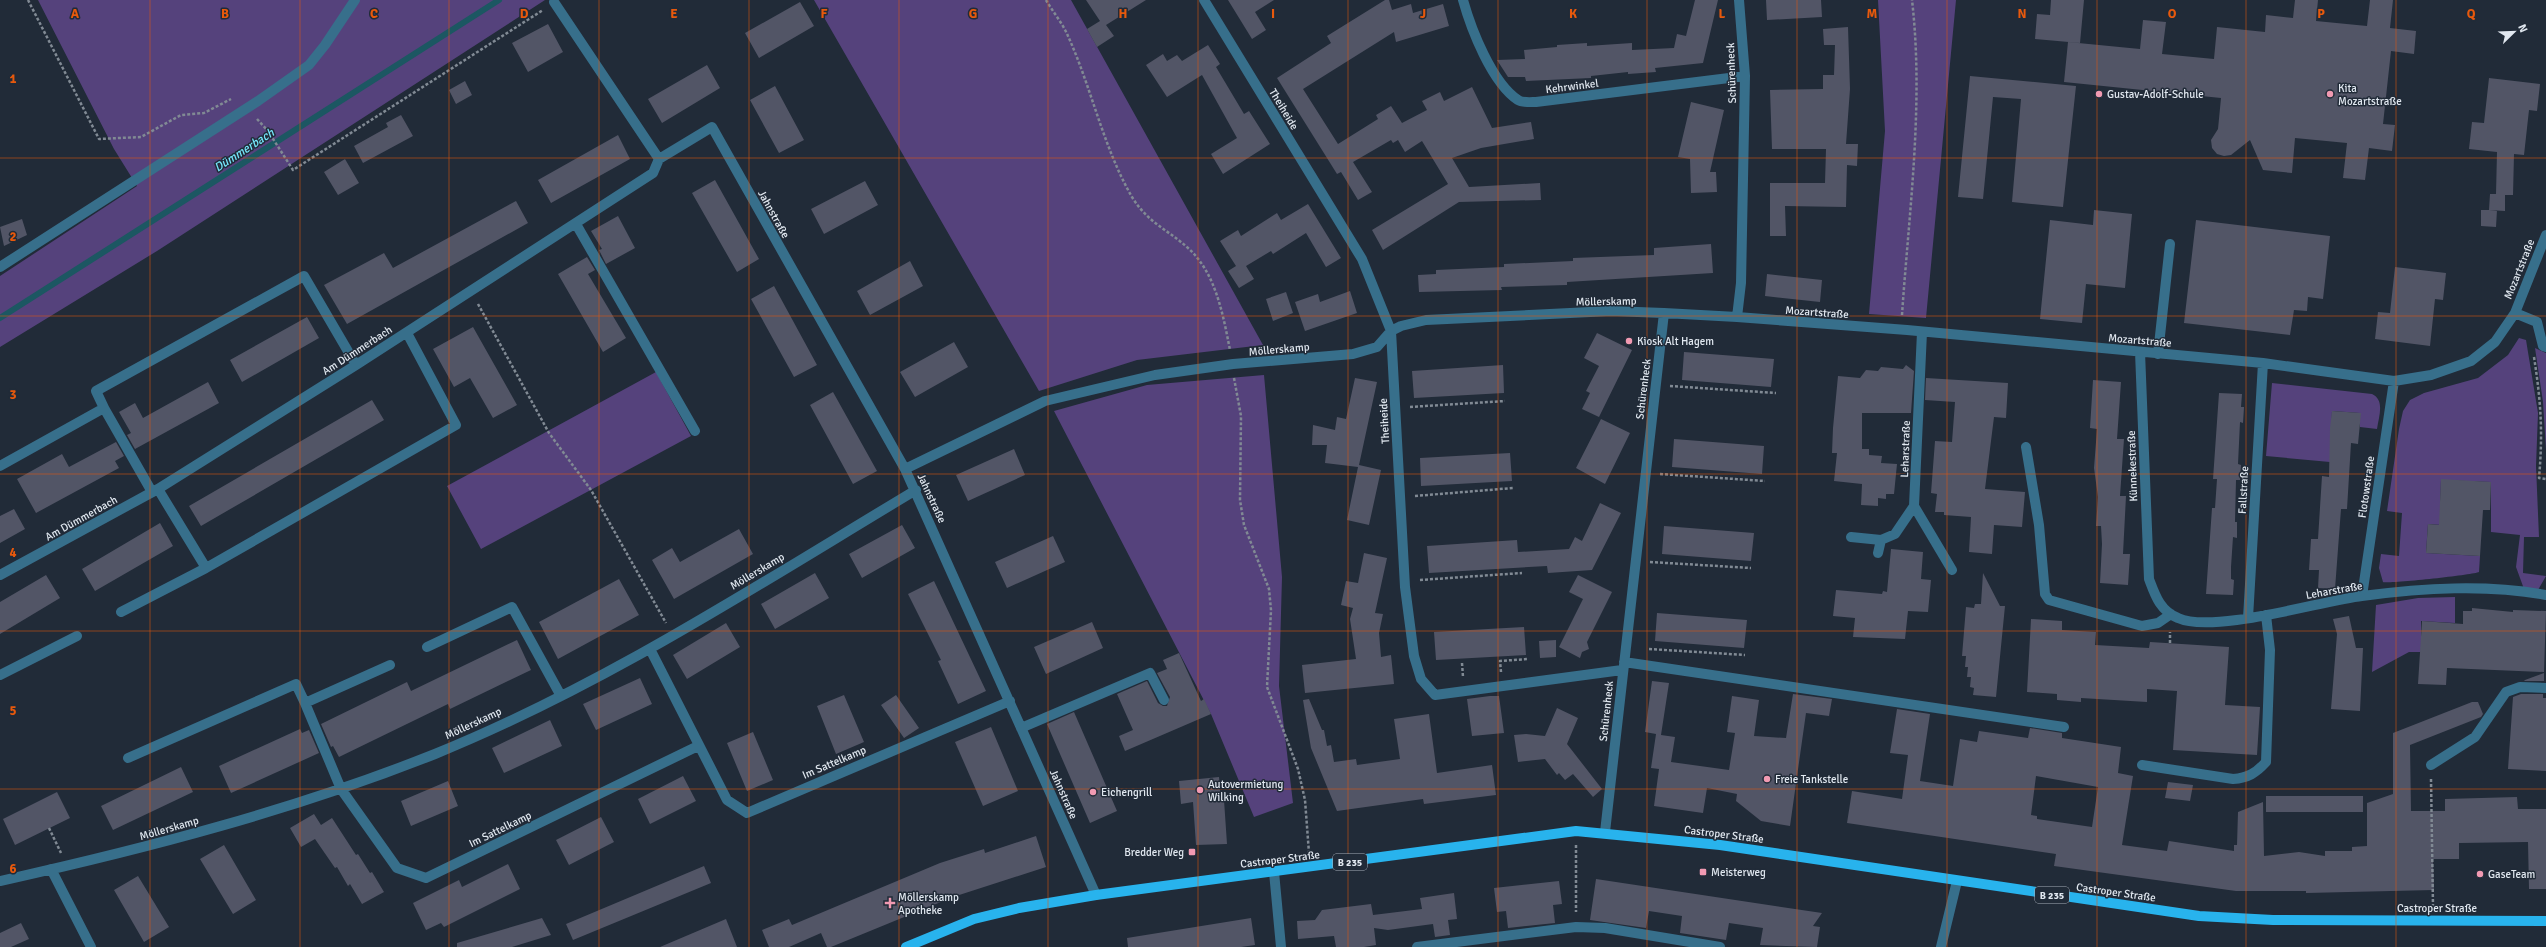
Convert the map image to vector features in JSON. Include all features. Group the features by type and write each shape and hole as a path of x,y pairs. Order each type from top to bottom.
{"main road":[{"name":"Castroper Straße","path":"906,947 974,919 1019,908 1096,895 1576,831 1605,832 1720,845 2199,916 2273,920 2546,921"}],"street":[{"path":"0,267 246,109 309,64 325,45 355,0"},
{"name":"Theiheide","path":"1204,0 1362,259 1391,331 1405,580 1414,656 1421,679 1436,695 1502,686 1623,666 2064,727"},
{"name":"Kehrwinkel","path":"1462,0 1470,26 1502,86 1519,101 1536,102 1745,76"},
{"name":"Schürenheck","path":"1737,317 1741,283 1745,76 1739,0"},
{"path":"554,2 659,159"},
{"name":"Am Dümmerbach","path":"0,575 155,491 356,365 653,173 659,159 712,127"},
{"name":"Jahnstraße","path":"712,127 916,490 1096,895"},
{"path":"576,224 695,431"},
{"name":"Mozartstraße","path":"1737,317 1902,330 2263,363 2394,381 2431,376 2471,361 2495,342 2515,313 2546,235"},
{"path":"2158,354 2170,244"},
{"path":"206,568 155,491 104,408 96,391 304,276 356,365"},
{"name":"Möllerskamp","path":"905,469 1044,401 1155,375 1233,364 1353,354 1377,347 1391,331 1426,320 1611,311 1664,313"},
{"path":"1664,313 1737,317"},
{"name":"Schürenheck","path":"1605,832 1664,313"},
{"name":"Mozartstraße","path":"2515,313 2537,322 2543,346 2546,347"},
{"path":"121,612 206,568 456,424 407,332"},
{"name":"Leharstraße","path":"1914,506 1922,332"},
{"name":"Künnekestraße","path":"2140,352 2149,579"},
{"name":"Fallstraße","path":"2248,618 2263,363"},
{"name":"Flotowstraße","path":"2362,596 2394,381"},
{"path":"0,466 104,408"},
{"path":"2026,447 2039,525 2045,594 2049,600 2142,626 2158,624 2171,614"},
{"name":"Möllerskamp","path":"0,881 68,866 207,830 341,789 436,753 561,696 650,649 916,490"},
{"path":"1851,537 1881,540 1895,534 1914,506 1952,570"},
{"path":"1878,552 1881,540"},
{"name":"Leharstraße","path":"2149,579 2157,602 2178,619 2198,622 2248,618 2362,596 2479,587 2546,592"},
{"path":"427,647 512,607 561,696"},
{"path":"2142,765 2233,779 2246,778 2256,773 2266,762 2270,650 2266,615"},
{"path":"0,675 77,636"},
{"name":"Im Sattelkamp","path":"650,649 698,746 727,800 747,812 1010,701"},
{"path":"305,703 390,666"},
{"path":"1021,728 1150,673 1164,700"},
{"name":"Im Sattelkamp","path":"128,758 296,684 341,789 397,868 426,878 698,746"},
{"path":"2431,764 2475,737 2506,692 2520,687 2546,688"},
{"path":"51,870 91,947"},
{"path":"1274,872 1280,947"},
{"path":"1941,947 1957,881"},
{"path":"1417,947 1576,927 1605,928 1720,947"}],"path":[{"path":"28,0 99,138 141,137 181,115 204,113 231,99 246,109 268,130 293,170 554,2"},
{"path":"1046,0 1068,35 1114,161 1133,198 1156,225 1188,248 1204,266 1217,295 1233,364 1240,416 1240,500 1244,525 1270,589 1272,610 1267,687 1298,769 1305,800 1311,867"},
{"path":"1902,330 1915,128 1916,34 1912,0"},
{"path":"471,290 549,433 591,490 673,636"},
{"path":"2532,349 2541,404 2543,436 2538,478 2546,478"},
{"path":"1656,385 1776,393"},
{"path":"1395,408 1505,401"},
{"path":"1646,473 1765,480"},
{"path":"1400,497 1513,488"},
{"path":"1635,561 1751,568"},
{"path":"1405,580 1522,573"},
{"path":"1626,648 1745,655"},
{"path":"1502,686 1500,661 1528,659"},
{"path":"2431,764 2433,920"},
{"path":"49,828 68,866"},
{"path":"1576,831 1576,927"}],"shaded area":[{"path":"38,0 545,0 157,251 0,347 0,276 137,186 114,149"},
{"path":"814,0 1071,0 1263,345 1137,360 1039,391"},
{"path":"1878,0 1956,0 1926,318 1869,314 1885,131"},
{"path":"2519,338 2526,340 2538,413 2536,466 2539,537 2524,537 2523,573 2546,576 2538,590 2524,589 2516,567 2520,535 2491,532 2491,482 2441,480 2440,508 2456,509 2455,526 2428,524 2426,553 2480,556 2479,572 2431,579 2383,582 2379,568 2381,554 2399,556 2402,513 2387,511 2403,411 2410,400 2424,393 2478,378 2508,355"},
{"path":"2535,348 2546,353 2546,450 2543,402"},
{"path":"656,372 691,436 481,549 447,486"},
{"path":"1264,375 1282,577 1279,686 1293,803 1254,817 1211,714 1054,411 1147,385"},
{"path":"2272,383 2372,394 2379,400 2380,404 2377,429 2360,427 2360,413 2332,411 2330,462 2266,456"},
{"path":"2455,597 2455,623 2421,621 2421,641 2423,652 2409,652 2372,672 2376,605 2418,598"}],"building":[{"path":"1086,0 1146,0 1106,25 1114,36 1097,47 1087,29 1100,21"},
{"path":"1228,0 1274,0 1255,12 1266,30 1252,39"},
{"path":"1385,0 1389,0 1392,10 1411,4 1413,13 1443,4 1449,26 1396,42 1394,32 1303,89 1338,144 1378,119 1376,115 1391,106 1402,123 1427,110 1422,101 1440,92 1444,101 1472,87 1492,128 1531,122 1534,139 1481,148 1452,158 1469,187 1540,183 1541,200 1459,202 1383,250 1372,230 1448,184 1422,141 1405,152 1398,140 1393,143 1391,140 1353,162 1372,192 1358,200 1341,172 1337,174 1277,78 1331,43 1327,36"},
{"path":"1695,0 1718,0 1703,63 1655,68 1656,72 1628,74 1628,72 1591,76 1591,78 1526,81 1525,77 1508,77 1497,60 1525,59 1524,50 1557,47 1557,45 1587,43 1587,46 1632,43 1632,50 1674,48 1677,34 1686,36"},
{"path":"1766,0 1821,0 1822,17 1767,20"},
{"path":"2051,0 2084,0 2080,43 2035,39 2037,14 2050,15"},
{"name":"Kita Mozartstraße","path":"2295,0 2318,0 2316,21 2367,26 2370,0 2393,0 2390,28 2416,31 2414,54 2391,51 2383,124 2395,125 2392,151 2369,148 2365,180 2343,178 2347,143 2295,138 2292,173 2263,170 2250,140 2231,155 2224,156 2217,154 2212,148 2211,140 2218,129 2221,98 2064,82 2068,42 2140,49 2143,20 2166,22 2162,54 2214,59 2217,27 2265,32 2266,15 2293,18"},
{"path":"800,2 814,26 759,58 745,33"},
{"path":"548,24 563,52 528,72 512,43"},
{"path":"1848,27 1850,89 1846,144 1858,144 1857,166 1847,165 1846,207 1785,206 1786,236 1770,236 1770,183 1825,183 1826,149 1772,149 1770,90 1823,89 1823,75 1834,75 1835,45 1824,45 1823,29"},
{"path":"1208,45 1220,64 1216,67 1244,114 1249,111 1270,144 1223,174 1211,154 1237,138 1202,75 1167,97 1146,65 1163,54 1167,61 1177,55 1182,61"},
{"path":"707,65 720,88 662,123 648,99"},
{"path":"1970,76 2076,86 2063,207 2012,202 2021,99 1993,97 1983,199 1958,197"},
{"path":"2489,78 2540,84 2537,111 2529,110 2524,155 2514,154 2513,195 2505,195 2505,211 2489,210 2490,194 2496,194 2497,152 2469,149 2472,122 2484,123"},
{"path":"465,81 472,95 456,104 449,90"},
{"path":"775,86 804,140 779,153 750,100"},
{"path":"1691,102 1724,110 1710,172 1716,172 1717,192 1691,193 1690,159 1678,157"},
{"path":"401,115 413,136 363,163 354,146 388,127 386,123"},
{"path":"618,135 630,159 551,203 538,180"},
{"path":"345,159 359,183 338,195 324,172"},
{"path":"715,180 759,259 737,272 692,193"},
{"path":"865,181 878,205 824,234 811,209"},
{"path":"516,201 528,223 347,324 324,285 384,253 393,268"},
{"path":"1308,204 1341,258 1326,267 1306,233 1273,254 1271,251 1246,266 1254,279 1239,288 1228,271 1236,266 1220,241 1238,230 1241,236 1277,213 1281,220"},
{"path":"2094,210 2132,214 2125,288 2086,284 2082,323 2040,319 2050,220 2093,225"},
{"path":"2481,210 2497,210 2496,227 2481,226"},
{"path":"618,216 635,248 606,264 599,250 602,249 591,231"},
{"path":"22,219 27,235 4,246 0,227"},
{"path":"2196,220 2330,236 2323,299 2308,297 2307,311 2294,310 2290,335 2184,323"},
{"path":"1711,244 1713,273 1567,282 1567,285 1501,287 1502,290 1419,292 1418,275 1436,274 1436,270 1504,267 1504,264 1573,261 1573,258 1654,255 1654,248"},
{"path":"587,257 595,270 588,274 626,338 603,352 558,274"},
{"path":"910,261 923,286 870,315 857,291"},
{"path":"2395,267 2446,273 2443,300 2435,299 2430,346 2375,339 2378,312 2390,313"},
{"path":"1767,274 1822,280 1820,302 1765,296"},
{"path":"774,286 817,365 794,377 751,299"},
{"path":"1350,291 1357,313 1305,331 1295,302 1318,294 1320,302"},
{"path":"1286,292 1293,313 1273,321 1266,299"},
{"path":"307,317 319,338 242,382 230,360"},
{"path":"473,327 517,405 493,418 470,378 454,387 433,349"},
{"path":"1597,333 1632,350 1599,417 1582,409 1590,393 1586,391 1599,366 1584,358"},
{"path":"954,342 968,367 915,397 900,372"},
{"path":"1684,352 1774,359 1771,387 1682,380"},
{"path":"1503,365 1504,393 1414,398 1412,371"},
{"path":"1906,365 1914,371 1911,413 1862,413 1862,449 1869,449 1869,455 1882,456 1881,463 1897,464 1894,494 1886,494 1886,499 1878,498 1878,506 1861,505 1862,484 1834,481 1837,453 1832,453 1838,376 1860,378 1866,370 1878,371 1881,367 1903,369"},
{"path":"1355,378 1377,382 1359,465 1381,470 1369,525 1347,520 1358,467 1325,463 1327,445 1312,445 1313,425 1335,430 1337,417 1346,419"},
{"path":"1926,378 2008,383 2006,418 1994,417 1985,489 2025,492 2022,527 1994,525 1992,554 1969,552 1971,517 1944,515 1944,512 1935,512 1937,494 1931,493 1935,441 1952,442 1955,402 1925,400"},
{"path":"2093,380 2121,382 2117,439 2124,439 2120,496 2126,496 2123,554 2130,554 2128,585 2100,583 2102,544 2101,526 2096,526 2098,497 2094,468 2097,429 2090,428"},
{"path":"208,382 219,403 135,449 127,435 131,433 119,412 135,403 143,418"},
{"path":"833,392 877,471 853,484 810,405"},
{"path":"2219,393 2242,394 2241,407 2244,407 2243,423 2240,422 2238,464 2241,465 2240,480 2236,480 2235,522 2237,522 2237,538 2233,537 2231,567 2231,579 2234,580 2233,595 2206,594 2212,508 2215,508 2217,479 2213,479"},
{"path":"372,400 384,420 201,526 189,506"},
{"path":"2332,411 2361,413 2358,444 2351,443 2347,509 2341,509 2335,589 2318,588 2319,570 2309,570 2311,539 2318,539 2322,476 2329,477 2330,428"},
{"path":"1601,419 1630,433 1605,484 1576,468"},
{"path":"1674,439 1764,446 1762,474 1672,467"},
{"path":"116,442 124,456 115,461 119,468 36,513 17,479 62,454 69,467"},
{"path":"1014,449 1025,475 968,501 956,475"},
{"path":"1510,453 1512,481 1421,486 1420,458"},
{"path":"2441,479 2491,482 2490,510 2483,510 2480,556 2426,553 2428,524 2439,525"},
{"path":"1600,503 1621,513 1592,570 1548,573 1547,566 1429,573 1427,546 1517,540 1518,552 1569,549 1575,537 1582,541"},
{"path":"14,509 25,529 0,543 0,516"},
{"path":"160,523 173,546 95,591 82,569"},
{"path":"902,525 915,548 862,578 849,554"},
{"path":"1664,526 1754,533 1751,561 1662,554"},
{"path":"739,529 753,554 674,599 652,560 672,548 680,562"},
{"path":"1053,536 1065,562 1007,588 995,562"},
{"path":"1891,549 1923,552 1921,579 1931,580 1928,612 1908,611 1905,639 1853,637 1855,618 1833,616 1836,590 1882,594 1883,591 1887,592"},
{"path":"1364,553 1387,558 1375,613 1383,614 1379,633 1381,657 1391,655 1394,684 1305,693 1302,665 1356,659 1350,619 1353,608 1341,605 1346,581 1358,583"},
{"path":"815,573 829,598 775,629 761,604"},
{"path":"1983,573 2000,606 2005,606 1996,697 1973,695 1974,688 1970,687 1971,677 1967,677 1968,667 1965,667 1966,656 1962,656 1966,607 1974,608 1975,604 1981,604"},
{"path":"46,575 60,598 0,634 0,602"},
{"path":"1578,575 1612,592 1587,642 1589,649 1582,652 1580,658 1559,647 1583,599 1569,592"},
{"path":"619,579 639,615 558,659 539,622"},
{"path":"934,581 986,691 958,704 938,661 941,660 908,594"},
{"path":"2472,608 2513,612 2513,610 2546,611 2544,672 2447,668 2446,685 2418,684 2422,621 2463,624 2463,611 2472,611"},
{"path":"1657,613 1747,620 1744,648 1655,641"},
{"path":"2349,616 2356,648 2363,648 2360,711 2331,709 2337,634 2333,619"},
{"path":"2031,619 2062,621 2062,630 2096,632 2095,645 2149,648 2150,642 2229,647 2225,705 2260,707 2257,755 2173,750 2177,691 2147,689 2147,702 2081,698 2081,702 2057,700 2057,694 2027,692"},
{"path":"1092,622 1103,648 1046,674 1034,647"},
{"path":"726,623 740,647 687,679 673,655"},
{"path":"1524,627 1526,655 1436,660 1434,632"},
{"path":"517,640 531,670 450,709 448,704 339,757 333,746 331,747 321,724 407,682 411,691"},
{"path":"1556,640 1556,657 1540,658 1539,641"},
{"path":"1179,653 1201,701 1204,699 1211,714 1125,751 1119,736 1133,730 1117,694 1147,681 1158,703 1163,706 1167,706 1170,697 1157,673 1167,669 1163,660"},
{"path":"2544,673 2544,681 2524,681 2525,680"},
{"path":"640,678 652,704 596,730 583,704"},
{"path":"1652,681 1669,683 1661,735 1675,737 1671,762 1729,770 1735,733 1727,732 1732,696 1759,700 1754,736 1786,738 1793,694 1832,699 1829,716 1806,713 1790,826 1761,821 1736,801 1737,794 1707,788 1703,813 1654,806 1659,769 1651,768 1656,734 1645,732"},
{"path":"2521,694 2543,694 2543,698 2546,698 2546,771 2508,769 2513,697"},
{"path":"844,695 864,742 836,754 817,706"},
{"path":"896,695 919,728 904,738 881,705"},
{"path":"1499,696 1504,733 1472,736 1467,699"},
{"path":"1309,699 1322,730 1324,730 1327,746 1331,745 1334,762 1356,759 1357,765 1400,759 1394,719 1429,714 1437,773 1492,765 1496,795 1424,804 1423,799 1337,811 1311,748 1303,700"},
{"path":"2472,702 2478,702 2483,714 2481,717 2410,745 2411,811 2445,811 2445,799 2517,797 2518,809 2546,809 2546,889 2529,889 2528,842 2459,843 2459,859 2433,859 2434,890 2306,893 2306,891 2236,891 2054,866 2056,854 1847,823 1852,791 1902,799 1908,755 1890,753 1897,709 1930,714 1920,781 1953,786 1960,739 1977,742 1979,731 2028,738 2030,728 2062,733 2062,738 2121,747 2118,773 2133,776 2122,845 2167,851 2169,841 2234,851 2234,845 2237,845 2238,812 2263,802 2264,856 2299,852 2325,856 2325,851 2352,851 2352,847 2367,846 2367,803 2393,794 2393,733","holes":["2036,776 2098,787 2092,827 2037,819 2037,816 2031,815"]},
{"path":"1557,708 1578,718 1567,744 1602,789 1593,797 1573,774 1565,780 1559,773 1557,775 1545,759 1518,762 1514,735 1526,734 1545,736"},
{"path":"1074,712 1117,811 1090,823 1047,724"},
{"path":"550,720 562,746 504,773 492,748"},
{"path":"991,727 1018,791 983,806 955,742"},
{"path":"300,729 302,733 309,730 319,753 231,793 219,766"},
{"path":"753,732 773,780 747,791 727,743"},
{"path":"181,767 193,792 113,830 101,806"},
{"path":"683,776 696,801 650,824 638,799"},
{"path":"1219,777 1221,801 1224,800 1227,844 1196,845 1193,802 1181,804 1179,781"},
{"path":"448,781 458,806 411,826 401,801"},
{"path":"2168,782 2193,785 2190,801 2165,798"},
{"path":"57,792 70,818 15,845 3,819"},
{"path":"2266,796 2363,796 2363,812 2266,812"},
{"path":"314,814 321,825 332,818 356,855 358,854 370,873 372,872 384,892 362,904 350,884 348,886 337,867 335,868 315,839 301,847 290,828"},
{"path":"601,817 614,842 569,865 556,840"},
{"path":"1036,836 1046,867 953,897 831,947 827,947 821,933 789,947 769,947 762,930 789,919 792,925 940,863 984,849 985,853"},
{"path":"224,845 256,900 233,914 200,859"},
{"path":"508,864 520,889 444,927 441,923 426,930 413,903 459,880 462,887"},
{"path":"704,866 711,883 573,940 566,924"},
{"path":"138,876 169,927 144,942 114,890"},
{"path":"1596,879 1822,913 1813,926 1820,927 1817,947 1760,945 1763,928 1729,923 1726,940 1680,933 1682,916 1649,911 1646,928 1590,920"},
{"path":"1559,881 1562,904 1553,905 1555,923 1508,928 1506,911 1497,912 1494,888"},
{"path":"1454,893 1457,919 1448,920 1450,935 1435,937 1433,924 1388,930 1374,928 1376,945 1364,947 1336,947 1334,936 1298,939 1297,921 1315,920 1322,910 1371,904 1373,915 1422,909 1420,898"},
{"path":"542,918 551,935 512,947 457,947 457,943"},
{"path":"1251,918 1255,945 1241,947 1128,947 1127,938"},
{"path":"726,919 737,947 660,947"},
{"path":"21,923 29,939 11,947 0,947 0,933"}],"waterway":[{"name":"Dümmerbach","path":"0,318 499,0"}],"place":[{"name":"Gustav-Adolf-Schule","path":"2099,94"},
{"name":"Kita Mozartstraße","path":"2330,94"},
{"name":"Kiosk Alt Hagem","path":"1629,341"},
{"name":"Freie Tankstelle","path":"1767,779"},
{"name":"Autovermietung Wilking","path":"1200,790"},
{"name":"Eichengrill","path":"1093,792"},
{"name":"Bredder Weg","path":"1192,852"},
{"name":"Meisterweg","path":"1703,872"},
{"name":"GaseTeam","path":"2480,874"},
{"name":"Möllerskamp Apotheke","path":"890,903"}]}
